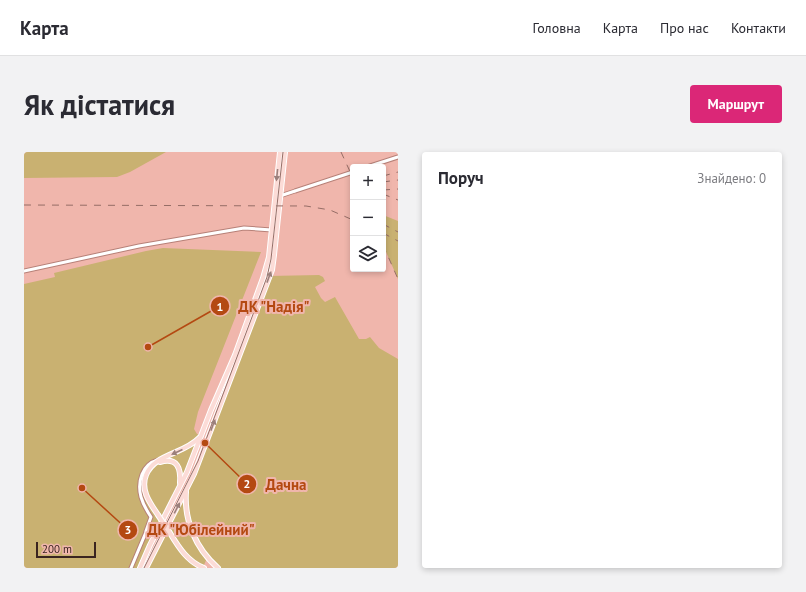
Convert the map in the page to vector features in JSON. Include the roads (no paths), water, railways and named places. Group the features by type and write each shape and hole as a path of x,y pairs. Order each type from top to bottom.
{"main road":[{"path":"140,568 180,486 235,355 263,278 268,262 280,152"},
{"path":"146,568 194,474 272,270 285,152"},
{"path":"201,436 185,449 162,459 151,467 145,479 144,488 158,515 186,556 204,568"},
{"path":"151,467 166,461 176,464 180,471 180,486"},
{"path":"188,487 186,502 192,532 199,548 218,568"}],"street":[{"path":"377,164 398,157"},
{"path":"280,196 350,173"},
{"path":"24,271 139,246 244,228 272,230"},
{"path":"131,568 151,517 141,498 139,483 146,467 153,461 162,459"}],"tram line":[{"path":"144,568 198,461 267,277 271,259 283,152"}],"railway":[{"path":"341,152 350,172"},
{"path":"386,175 398,172"},
{"path":"386,182 398,180"},
{"path":"386,190 398,189"},
{"path":"386,195 398,200"},
{"path":"24,205 306,206 330,210 350,219"},
{"path":"386,226 398,232"},
{"path":"386,235 398,241"},
{"path":"386,252 398,279"}],"place":[{"name":"ДК \"Надія\"","path":"148,347"},
{"name":"Дачна","path":"205,443"},
{"name":"ДК \"Юбілейний\"","path":"82,488"}]}
